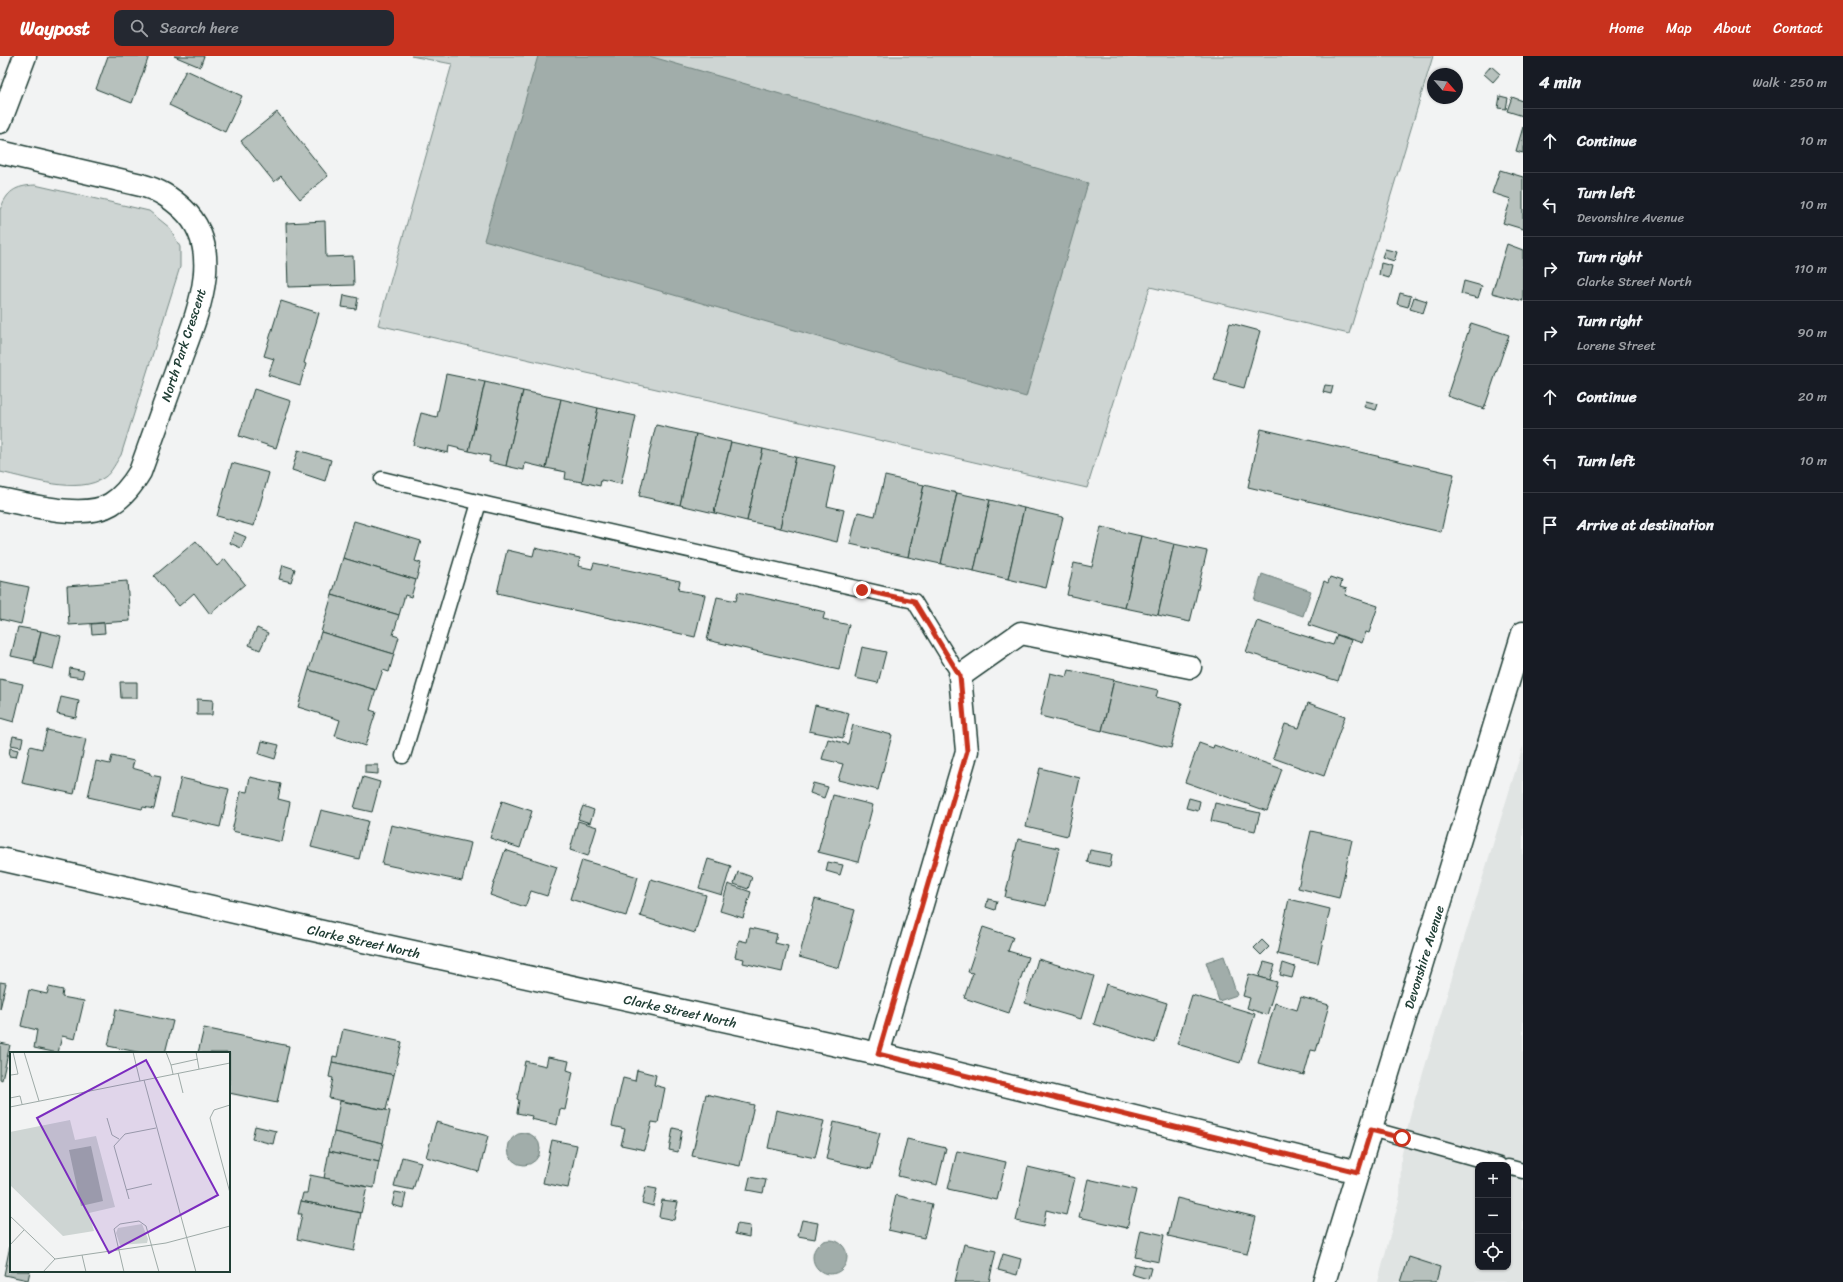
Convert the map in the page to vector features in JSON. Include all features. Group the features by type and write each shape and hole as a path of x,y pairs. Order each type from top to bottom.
{"street":[{"path":"0,122 24,56"},
{"name":"North Park Crescent","path":"0,152 141,185 156,189 169,196 191,217 199,231 204,247 206,268 203,290 189,336 140,472 129,489 110,504 90,510 66,511 0,499"},
{"path":"878,1054 967,751 960,676 1021,633 1190,667"},
{"name":"Devonshire Avenue","path":"1324,1282 1523,633"},
{"name":"Clarke Street North","path":"0,859 323,932 878,1054 1358,1172"}],"lane":[{"path":"382,479 479,503 914,601 960,676"},
{"path":"403,756 479,503"},
{"path":"1371,1130 1488,1162"},
{"path":"1511,1169 1523,1171"}],"shaded area":[{"path":"411,56 1433,56 1429,68 1427,68 1427,76 1349,334 1150,287 1087,488 378,325 452,64"},
{"path":"538,56 649,56 1088,183 1026,397 484,240"},
{"path":"35,185 149,211 170,228 180,247 180,267 121,455 112,470 105,477 82,485 54,484 0,472 0,210 9,194 17,188"},
{"path":"1262,574 1311,591 1303,616 1254,600"},
{"path":"1523,746 1523,1282 1378,1282 1400,1196 1401,1158 1411,1112"},
{"path":"1224,956 1237,995 1219,1001 1206,962"},
{"path":"521,1133 527,1133 537,1140 540,1149 539,1155 533,1162 527,1165 521,1165 511,1158 508,1152 508,1146 515,1136"},
{"path":"830,1240 842,1245 847,1257 842,1269 830,1274 818,1269 813,1257 818,1245"}],"building":[{"path":"108,56 149,56 132,103 96,89"},
{"path":"174,56 204,56 200,67"},
{"path":"1491,66 1500,74 1493,82 1484,74"},
{"path":"186,70 242,96 225,132 169,105"},
{"path":"1500,96 1508,98 1506,109 1498,108"},
{"path":"1512,97 1523,101 1523,116 1507,111"},
{"path":"277,112 328,176 300,199 281,176 274,182 241,141"},
{"path":"1523,127 1523,153 1516,151"},
{"path":"1500,170 1523,177 1523,229 1503,223 1511,199 1492,193"},
{"path":"325,221 326,257 353,256 354,285 288,287 286,223"},
{"path":"1507,244 1523,250 1523,301 1492,293"},
{"path":"1385,249 1397,252 1394,261 1382,257"},
{"path":"1381,263 1392,266 1389,278 1379,275"},
{"path":"1464,281 1482,286 1478,298 1461,294"},
{"path":"1400,293 1411,296 1408,307 1397,304"},
{"path":"344,295 358,298 356,309 342,307"},
{"path":"1414,297 1427,301 1423,313 1410,309"},
{"path":"281,301 319,313 304,363 306,364 300,385 268,375 274,359 264,356"},
{"path":"1230,323 1260,331 1244,388 1214,380"},
{"path":"1471,323 1509,335 1484,409 1447,396"},
{"path":"446,374 485,382 469,451 449,446 448,453 413,445 421,413 437,417"},
{"path":"485,382 523,391 506,466 489,462 490,456 469,451"},
{"path":"1325,385 1333,386 1331,394 1323,392"},
{"path":"254,389 291,401 276,448 239,436"},
{"path":"523,391 561,399 546,468 525,463 524,470 506,466"},
{"path":"561,399 598,408 582,482 565,479 566,472 546,468"},
{"path":"1366,401 1378,404 1376,410 1364,407"},
{"path":"598,408 636,416 621,484 601,480 600,486 582,482"},
{"path":"656,425 696,434 680,505 639,496"},
{"path":"1261,429 1454,474 1441,532 1248,487"},
{"path":"696,434 731,442 714,513 680,505"},
{"path":"731,442 763,449 747,521 714,513"},
{"path":"763,449 796,457 780,528 747,521"},
{"path":"298,450 331,460 325,481 292,470"},
{"path":"796,457 836,466 827,506 844,510 837,542 780,528"},
{"path":"232,463 269,473 254,526 217,516"},
{"path":"885,476 924,485 908,557 850,544 858,512 875,516"},
{"path":"924,485 957,493 941,564 908,557"},
{"path":"957,493 990,500 974,571 941,564"},
{"path":"990,500 1024,508 1008,579 974,571"},
{"path":"1024,508 1063,517 1046,588 1008,579"},
{"path":"354,521 421,541 415,561 421,563 416,580 343,558"},
{"path":"1101,527 1141,536 1125,608 1067,595 1074,563 1092,567"},
{"path":"234,532 246,537 241,548 230,543"},
{"path":"1141,536 1174,544 1158,615 1125,608"},
{"path":"196,541 217,566 225,559 245,584 210,614 194,593 179,606 154,576"},
{"path":"1174,544 1207,551 1190,622 1158,615"},
{"path":"535,548 580,558 578,566 592,569 594,563 680,581 678,590 705,595 695,637 497,593 507,550 533,556"},
{"path":"343,558 416,580 411,597 405,595 399,615 332,595"},
{"path":"283,565 295,569 291,582 279,579"},
{"path":"1330,577 1342,581 1340,587 1347,589 1345,595 1378,606 1369,633 1366,632 1362,643 1309,625 1324,581 1328,583"},
{"path":"0,581 29,587 21,624 0,619"},
{"path":"127,581 130,621 69,625 67,586"},
{"path":"738,592 825,612 823,619 849,625 839,670 707,640 717,597 736,601"},
{"path":"332,595 399,615 393,635 399,637 394,654 321,632"},
{"path":"1257,621 1333,645 1337,635 1351,640 1338,681 1246,652"},
{"path":"104,623 105,633 92,634 91,624"},
{"path":"18,627 41,631 34,661 11,656"},
{"path":"257,628 268,633 260,650 249,645"},
{"path":"41,631 61,636 53,669 34,664"},
{"path":"321,632 394,654 389,672 383,670 376,690 309,670"},
{"path":"862,647 886,652 878,683 855,678"},
{"path":"70,668 84,671 82,678 69,676"},
{"path":"309,670 376,690 370,710 376,712 365,746 335,736 340,720 298,707"},
{"path":"1069,670 1114,680 1102,731 1040,716 1050,673 1067,677"},
{"path":"0,679 23,684 14,722 0,718"},
{"path":"1114,680 1158,690 1156,697 1182,703 1171,748 1102,731"},
{"path":"120,682 137,682 137,698 121,698"},
{"path":"61,697 79,701 76,718 57,714"},
{"path":"197,699 213,700 212,715 197,715"},
{"path":"1308,703 1345,716 1324,776 1273,758 1285,724 1299,728"},
{"path":"815,705 849,713 843,738 809,731"},
{"path":"853,725 892,735 878,790 838,780 843,764 822,759 828,739 848,744"},
{"path":"47,730 86,739 74,794 22,783 30,746 42,749"},
{"path":"13,736 23,738 21,747 11,745"},
{"path":"262,741 279,745 275,759 259,754"},
{"path":"1199,743 1213,748 1214,745 1282,769 1267,811 1185,782"},
{"path":"10,748 18,750 16,757 9,756"},
{"path":"112,756 134,761 132,768 150,773 150,775 161,777 154,809 143,807 142,809 88,797 96,761 110,764"},
{"path":"365,765 378,765 378,774 365,773"},
{"path":"1040,768 1080,778 1067,836 1026,826"},
{"path":"250,777 281,784 278,799 290,802 282,842 232,831 241,791 247,792"},
{"path":"363,777 380,782 372,812 354,808"},
{"path":"181,778 229,789 220,827 172,816"},
{"path":"813,783 828,787 824,798 810,793"},
{"path":"833,795 873,805 858,862 818,852"},
{"path":"1189,798 1200,801 1198,811 1186,808"},
{"path":"502,801 532,811 520,848 490,838"},
{"path":"1215,803 1260,813 1255,831 1211,821"},
{"path":"583,806 594,810 590,823 578,819"},
{"path":"321,810 368,821 359,859 311,847"},
{"path":"578,821 597,827 588,856 570,850"},
{"path":"391,825 471,843 462,881 382,864"},
{"path":"1311,831 1352,840 1339,898 1298,888"},
{"path":"1018,839 1059,848 1046,906 1005,897"},
{"path":"505,850 557,867 547,896 531,891 525,907 490,895"},
{"path":"1090,850 1112,854 1110,867 1087,862"},
{"path":"708,859 731,866 722,895 699,888"},
{"path":"582,860 638,877 626,916 570,899"},
{"path":"828,862 843,865 840,875 826,871"},
{"path":"738,872 752,877 748,889 734,884"},
{"path":"651,879 706,895 695,933 640,916"},
{"path":"728,884 751,892 743,918 720,911"},
{"path":"815,899 855,910 839,968 799,957"},
{"path":"988,899 997,901 995,910 986,907"},
{"path":"1289,899 1330,909 1318,963 1277,954"},
{"path":"983,927 1013,937 1008,951 1028,957 1009,1013 964,998 973,973 968,972"},
{"path":"750,928 777,934 775,943 788,946 782,972 743,963 744,959 735,957 739,940 747,942"},
{"path":"1262,940 1269,947 1261,955 1254,948"},
{"path":"1038,959 1094,976 1081,1019 1025,1003"},
{"path":"1264,962 1275,965 1270,980 1259,977"},
{"path":"1283,963 1295,967 1292,978 1280,975"},
{"path":"1249,974 1277,982 1267,1015 1247,1008 1250,998 1243,996"},
{"path":"0,982 6,983 0,1009"},
{"path":"1106,984 1167,1003 1155,1043 1094,1024"},
{"path":"49,987 63,990 62,997 84,1001 75,1039 62,1036 58,1052 34,1048 37,1030 21,1026 29,990 47,994"},
{"path":"1192,995 1255,1014 1240,1063 1177,1044"},
{"path":"1301,997 1329,1005 1316,1051 1311,1050 1304,1075 1258,1063 1275,1003 1297,1010"},
{"path":"116,1009 173,1021 165,1052 137,1052 108,1046"},
{"path":"204,1028 289,1046 277,1103 230,1093 230,1052 198,1052"},
{"path":"343,1029 402,1042 394,1075 332,1062 333,1056 337,1057"},
{"path":"0,1043 10,1045 2,1080 0,1079"},
{"path":"548,1057 569,1061 567,1070 573,1072 565,1110 560,1109 557,1125 531,1119 532,1116 517,1113 519,1100 517,1099 525,1061 546,1066"},
{"path":"332,1062 394,1075 386,1110 329,1098 333,1078 329,1077"},
{"path":"637,1070 656,1075 654,1085 665,1088 658,1123 652,1122 645,1150 621,1145 625,1129 612,1126 623,1078 635,1081"},
{"path":"706,1094 754,1105 740,1166 692,1156"},
{"path":"340,1101 390,1111 383,1143 334,1132"},
{"path":"776,1110 824,1121 815,1158 768,1148"},
{"path":"436,1122 488,1136 479,1172 426,1157"},
{"path":"834,1122 880,1133 871,1169 826,1159"},
{"path":"255,1126 276,1131 273,1144 252,1139"},
{"path":"673,1128 682,1130 678,1152 669,1150"},
{"path":"334,1132 383,1143 379,1162 329,1151"},
{"path":"907,1139 946,1148 937,1185 898,1176"},
{"path":"552,1140 577,1145 568,1188 543,1183"},
{"path":"329,1151 379,1162 374,1188 324,1178"},
{"path":"957,1151 1006,1162 997,1200 948,1189"},
{"path":"402,1157 421,1162 413,1190 394,1186"},
{"path":"1028,1167 1075,1178 1066,1215 1046,1210 1043,1227 1016,1221"},
{"path":"310,1175 367,1187 361,1213 301,1201 303,1193 307,1193"},
{"path":"750,1177 766,1180 763,1193 747,1190"},
{"path":"1088,1179 1136,1190 1127,1228 1079,1217"},
{"path":"646,1187 657,1189 653,1206 642,1203"},
{"path":"395,1192 406,1194 403,1208 392,1205"},
{"path":"896,1195 932,1204 924,1238 888,1230"},
{"path":"1177,1198 1256,1217 1247,1254 1168,1236"},
{"path":"662,1200 678,1202 674,1220 659,1217"},
{"path":"301,1201 361,1213 354,1251 297,1239 302,1214 298,1214"},
{"path":"802,1220 818,1223 815,1239 798,1236"},
{"path":"737,1224 750,1226 749,1237 735,1234"},
{"path":"1141,1230 1164,1235 1159,1262 1135,1257"},
{"path":"964,1244 996,1251 989,1282 955,1282"},
{"path":"10,1246 10,1272 30,1272 28,1280 4,1275"},
{"path":"1003,1254 1021,1259 1017,1275 998,1270"},
{"path":"1409,1257 1440,1267 1436,1282 1401,1282"},
{"path":"1134,1264 1151,1268 1148,1279 1131,1274"}],"route":[{"path":"862,590 914,601 960,676 967,751 878,1054 1358,1172 1371,1130 1402,1138"}]}
